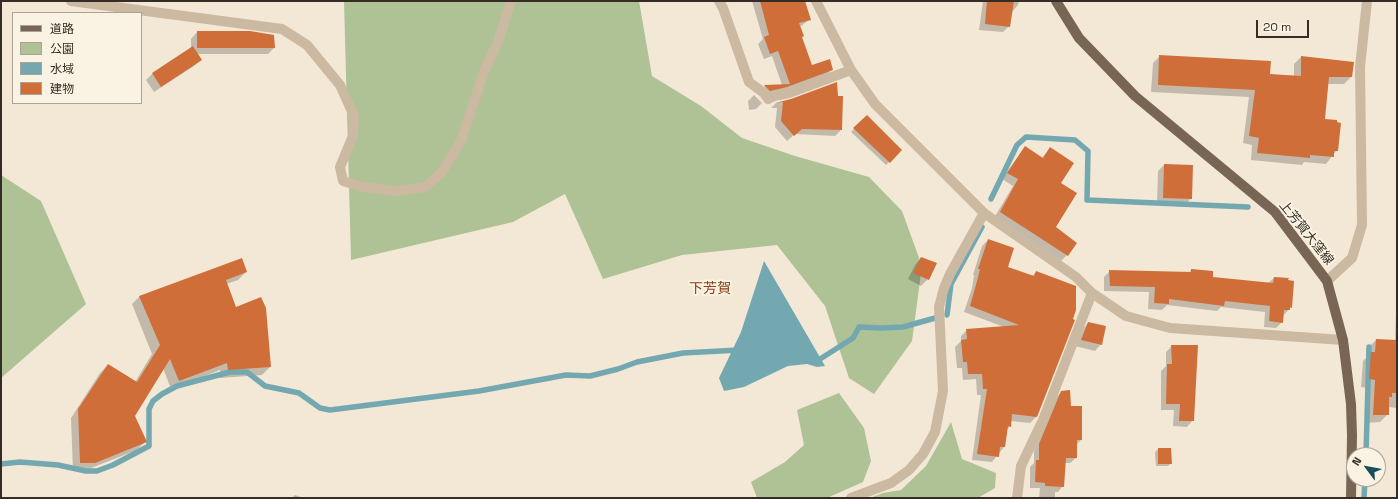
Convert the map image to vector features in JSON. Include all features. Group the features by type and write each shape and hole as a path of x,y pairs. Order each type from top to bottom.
{"main road":[{"name":"上芳賀大窪線","path":"1056,1 1079,38 1135,96 1275,212 1327,281 1343,340 1351,404 1351,498"}],"street":[{"path":"70,1 282,29 307,45 340,85 354,116 353,136 340,167 343,181 363,187 397,191 425,187 442,172 461,141 485,69 498,42 511,1"},
{"path":"719,1 724,8 749,82 764,93 768,99 774,96 789,93 851,70"},
{"path":"816,1 851,70 875,104 984,213 1076,277 1092,293 1126,316 1170,328 1343,340"},
{"path":"1327,281 1352,258 1362,225 1360,67 1367,1"},
{"path":"851,498 891,483 909,470 923,454 935,432 943,392 939,307 950,274 984,213"},
{"path":"1017,498 1021,466 1043,420 1092,293"}],"green space":[{"path":"344,1 639,1 652,76 701,106 742,138 795,156 869,177 902,211 922,266 912,341 874,394 849,378 825,306 777,245 682,255 603,279 565,194 513,222 351,260"},
{"path":"1,175 41,201 86,304 1,378"},
{"path":"839,393 864,428 871,461 863,482 827,498 757,498 751,482 785,462 804,445 797,410"},
{"path":"951,422 962,459 996,473 995,488 978,498 870,498 883,493 901,490 926,466"}],"water":[{"path":"764,261 825,366 817,367 807,364 788,366 744,387 724,391 719,378 741,332"}],"building":[{"path":"760,1 805,1 811,20 799,23 804,36 802,37 812,65 830,59 833,70 787,87 770,91 764,85 790,84 778,51 770,54 764,37 769,35"},
{"path":"987,1 1014,1 1010,27 985,24"},
{"path":"197,31 250,31 274,35 275,48 197,48"},
{"path":"193,46 202,60 161,87 152,73"},
{"path":"1159,55 1271,61 1270,74 1301,76 1301,56 1354,62 1352,77 1329,77 1325,119 1337,120 1337,122 1341,123 1338,151 1334,151 1334,157 1310,155 1310,158 1257,153 1259,138 1249,136 1255,90 1158,85"},
{"path":"837,82 838,96 843,96 842,130 802,129 794,136 781,121 783,102 775,103 791,99"},
{"path":"867,115 902,150 890,163 853,128"},
{"path":"1025,146 1043,158 1050,147 1074,163 1061,183 1077,193 1056,227 1077,243 1068,256 1000,212 1018,179 1007,173"},
{"path":"1164,164 1193,165 1192,199 1163,198"},
{"path":"988,239 1014,248 1008,267 1034,276 1036,271 1076,286 1076,310 1073,319 1075,320 1037,417 1012,414 1011,427 1008,426 1005,447 1000,447 999,457 977,454 987,389 983,389 982,374 968,374 967,362 963,362 961,340 967,339 966,329 1019,325 970,306 980,269 978,269"},
{"path":"921,257 937,263 929,280 913,273"},
{"path":"242,258 247,272 226,280 236,307 261,297 266,308 271,367 228,370 227,363 179,381 170,359 135,416 147,442 95,463 80,463 78,409 108,364 137,382 160,345 139,296"},
{"path":"1191,269 1213,271 1213,277 1273,283 1274,277 1289,278 1288,280 1294,281 1292,308 1290,307 1290,310 1284,310 1283,323 1269,321 1270,306 1225,301 1224,306 1169,299 1169,304 1154,303 1155,287 1110,286 1109,270 1191,272"},
{"path":"1088,322 1106,326 1102,345 1081,340"},
{"path":"1376,339 1397,340 1397,393 1392,393 1392,397 1389,397 1389,415 1373,415 1375,380 1369,379 1371,352 1375,352"},
{"path":"1171,345 1198,345 1194,421 1179,421 1180,404 1166,404 1167,364 1172,364"},
{"path":"1070,390 1071,406 1082,406 1082,440 1077,440 1077,458 1066,458 1064,487 1045,486 1045,483 1035,482 1036,460 1039,460 1039,444 1061,391"},
{"path":"1158,448 1171,448 1172,464 1158,464"}],"waterway":[{"path":"991,199 1017,145 1026,137 1075,140 1088,151 1087,200 1248,207"},
{"path":"947,315 951,284 982,227"},
{"path":"817,361 853,338 859,327 903,327 935,318"},
{"path":"1366,447 1369,347"},
{"path":"1,464 20,462 58,465 86,471 97,471 113,465 149,446 149,409 153,401 177,386 230,372 247,372 265,386 299,393 320,408 330,410 479,391 566,375 590,376 618,369 637,362 683,353 739,350"},
{"path":"1364,498 1365,487"}],"district":[{"name":"下芳賀","path":"710,289"}]}
